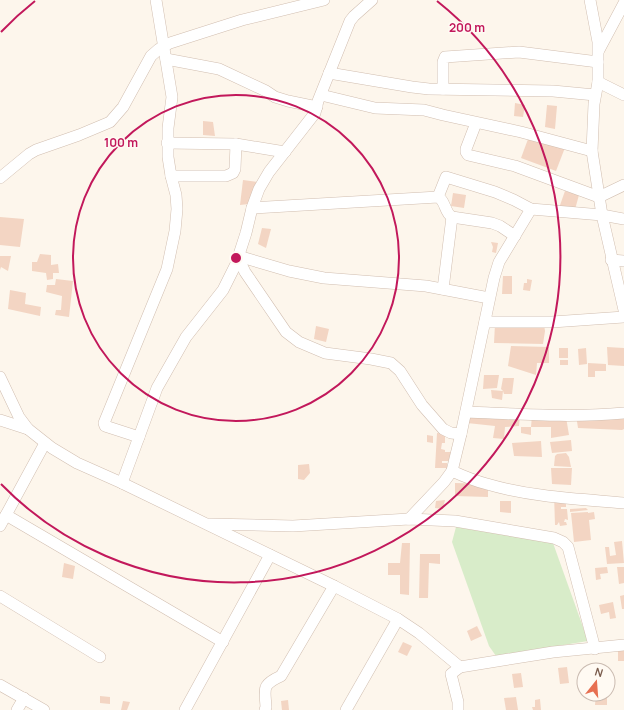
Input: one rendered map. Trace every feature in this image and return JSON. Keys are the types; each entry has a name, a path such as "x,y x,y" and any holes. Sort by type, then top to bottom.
{"street":[{"path":"139,437 105,426 104,422 167,269 175,231 177,209 176,195 171,176 167,143 172,97 156,0"},
{"path":"0,178 36,150 110,122 123,107 151,56 170,43 242,20 324,0"},
{"path":"122,483 157,388 186,337 223,290 240,256 252,208 259,189 269,172 315,113 329,73 350,22 354,16 372,0"},
{"path":"590,0 595,24 598,57 598,82 595,95 592,151 598,197 624,310"},
{"path":"598,57 624,3"},
{"path":"443,89 443,62 445,57 520,52 598,57"},
{"path":"166,58 219,68 275,97 317,107"},
{"path":"329,73 412,87 547,91 595,95"},
{"path":"598,82 624,95"},
{"path":"321,95 375,108 424,110 443,116 521,132 592,151"},
{"path":"476,123 466,149 468,155 515,166 598,197 624,185"},
{"path":"167,143 236,144 285,152"},
{"path":"171,176 226,176 233,173 235,169 236,144"},
{"path":"438,196 446,177 495,192 531,209 602,215 624,219"},
{"path":"252,208 438,196"},
{"path":"438,196 443,202 448,214 452,217 492,223 500,226 515,236"},
{"path":"409,519 452,472 494,278 499,262 531,209"},
{"path":"443,289 452,217"},
{"path":"240,256 289,272 324,278 426,286 489,298"},
{"path":"240,256 245,272 286,332 299,342 325,353 392,363 400,371 422,405 443,429 451,433 461,434"},
{"path":"612,260 624,261"},
{"path":"485,322 552,322 624,317"},
{"path":"0,377 19,417 28,429 45,443 77,463 122,483 334,586 398,619 419,633 460,667"},
{"path":"466,412 595,416 624,413"},
{"path":"0,420 28,429"},
{"path":"0,526 45,443"},
{"path":"452,472 486,484 506,489 560,498 624,503"},
{"path":"6,515 222,642"},
{"path":"205,524 293,526 409,519 455,521 554,538 563,542 568,547 595,649"},
{"path":"185,710 270,555"},
{"path":"264,710 266,707 264,696 266,687 271,680 281,676 334,586"},
{"path":"0,596 100,657"},
{"path":"346,710 398,619"},
{"path":"458,710 458,702 451,674 460,667 553,652 624,645"},
{"path":"0,685 44,710"},
{"path":"17,710 24,698"}],"green space":[{"path":"456,527 553,543 588,641 496,656 489,646 452,542"}],"building":[{"path":"515,103 525,105 523,117 514,116"},
{"path":"547,105 557,106 555,129 545,127"},
{"path":"203,121 213,122 215,136 203,135"},
{"path":"531,131 566,145 556,171 521,158"},
{"path":"243,180 257,182 249,204 240,205"},
{"path":"565,191 579,195 574,213 559,208"},
{"path":"453,193 466,195 464,208 451,206"},
{"path":"0,217 24,219 20,247 0,245"},
{"path":"262,228 271,229 266,248 258,244"},
{"path":"491,242 498,243 496,253 492,252 493,247"},
{"path":"40,254 51,255 51,265 58,264 59,273 53,273 53,279 47,280 46,273 32,271 32,262 37,262"},
{"path":"0,256 11,256 8,271 1,267 0,270"},
{"path":"503,276 512,276 512,294 502,294"},
{"path":"56,279 73,281 69,317 55,315 56,310 61,310 62,296 46,292 47,285 55,285"},
{"path":"527,279 532,280 530,291 523,290 524,283 527,283"},
{"path":"10,290 26,293 25,304 41,307 40,316 8,309"},
{"path":"495,324 544,324 545,331 543,344 494,343"},
{"path":"316,326 329,329 326,342 314,339"},
{"path":"511,346 549,347 549,363 537,363 536,375 508,366"},
{"path":"607,347 624,348 624,366 608,365"},
{"path":"559,348 568,348 568,358 559,358"},
{"path":"586,348 587,364 579,365 578,349"},
{"path":"560,360 568,360 568,365 560,365"},
{"path":"588,363 606,364 606,371 595,371 595,377 588,377"},
{"path":"484,375 499,375 497,388 483,389"},
{"path":"503,378 514,378 512,394 504,394 501,389"},
{"path":"491,390 503,391 502,400 492,398"},
{"path":"469,413 520,415 519,426 505,427 504,439 493,438 495,426 467,423"},
{"path":"624,414 624,429 622,430 578,428 576,415"},
{"path":"532,416 566,417 569,435 551,438 551,427 531,427"},
{"path":"521,427 531,427 531,435 521,433"},
{"path":"437,433 445,434 445,443 442,443 441,449 445,450 445,452 451,452 451,458 448,461 442,461 442,463 447,463 447,468 435,468"},
{"path":"427,435 433,436 433,443 427,442"},
{"path":"571,440 572,451 552,453 550,442"},
{"path":"541,441 542,457 514,456 512,443"},
{"path":"566,453 569,457 571,467 554,466 555,456 557,454"},
{"path":"309,464 310,473 304,480 298,479 298,465"},
{"path":"551,468 572,468 571,485 552,484"},
{"path":"455,483 488,484 488,497 455,496"},
{"path":"554,494 566,502 566,507 561,507 561,509 567,509 568,520 565,519 564,522 566,522 567,525 560,526 559,522 555,525"},
{"path":"445,500 443,509 435,508 436,501"},
{"path":"500,501 511,501 511,513 500,512"},
{"path":"586,508 588,510 570,512 570,509"},
{"path":"594,512 595,519 589,520 591,540 574,542 571,513"},
{"path":"622,541 624,563 607,564 605,547 609,547 610,556 616,555 614,542"},
{"path":"402,543 410,543 409,595 400,594 400,575 388,575 388,563 400,563"},
{"path":"420,554 440,554 440,564 429,563 428,598 419,598"},
{"path":"64,563 75,566 73,579 62,577"},
{"path":"607,567 608,573 600,574 601,579 596,580 595,568"},
{"path":"617,567 624,567 624,583 619,584"},
{"path":"624,595 624,609 622,609 620,596"},
{"path":"613,602 616,618 610,619 609,612 601,614 599,605"},
{"path":"477,626 482,636 471,641 467,631"},
{"path":"403,642 412,646 407,656 398,652"},
{"path":"618,648 624,648 624,661 618,661"},
{"path":"567,667 569,683 560,684 558,668"},
{"path":"521,673 523,687 514,688 512,674"},
{"path":"100,696 110,697 110,704 100,703"},
{"path":"516,697 518,710 506,710 504,698"},
{"path":"540,699 541,710 533,710 532,707 535,707 535,700"},
{"path":"288,700 289,710 282,710 281,701"},
{"path":"123,701 130,702 127,710 121,710"},
{"path":"595,702 607,702 607,705 595,705"}]}
